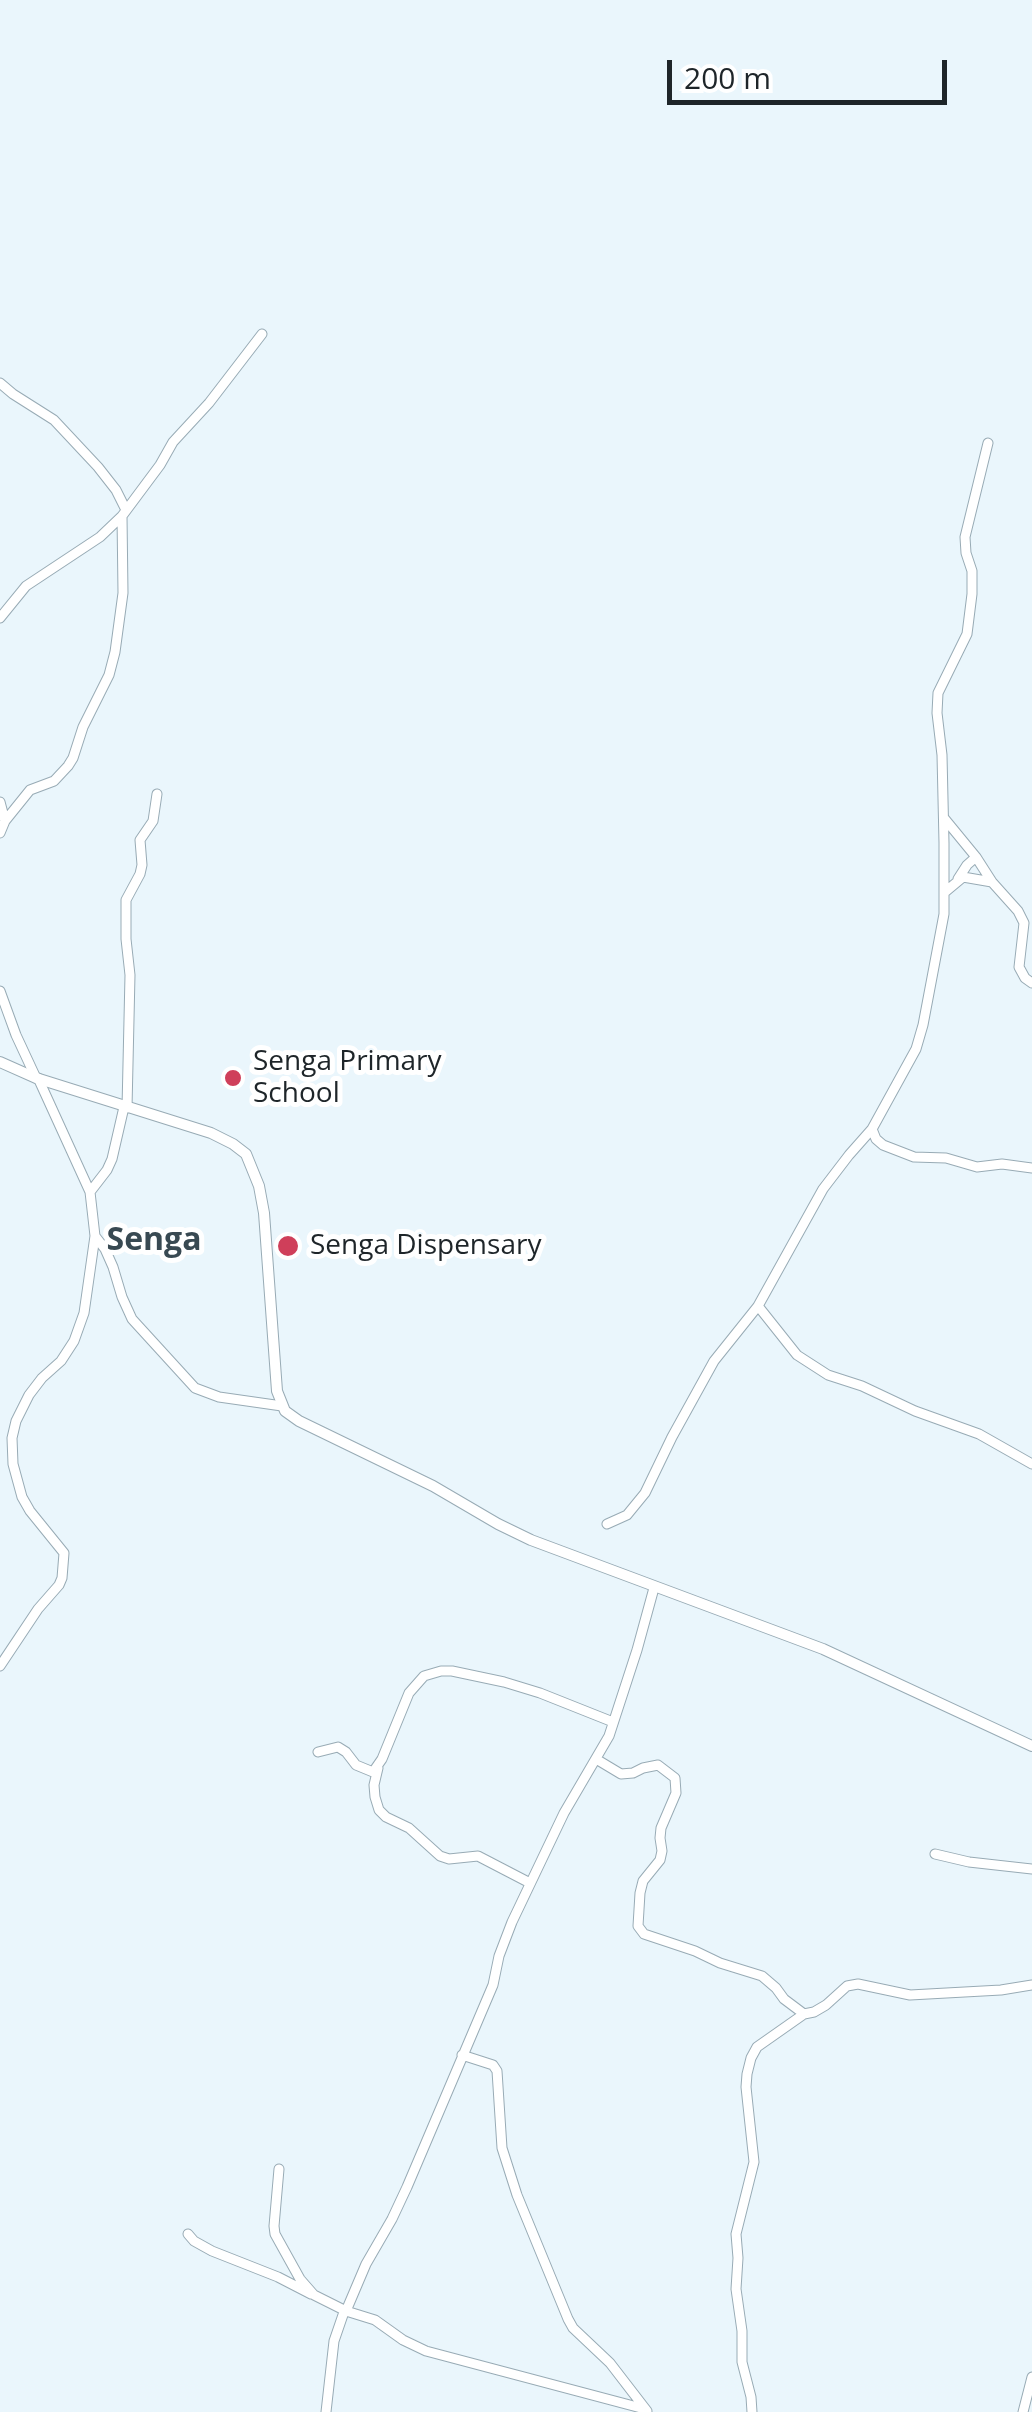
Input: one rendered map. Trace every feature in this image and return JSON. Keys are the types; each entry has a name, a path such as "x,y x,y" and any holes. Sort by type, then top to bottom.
{"street":[{"path":"0,618 26,586 90,544 124,513 173,442 219,391 262,334"},
{"path":"0,383 63,429 107,478 124,513 123,593 109,675 83,727 74,758 54,781 30,790 0,833"},
{"path":"606,1524 627,1515 645,1493 714,1362 758,1306 823,1189 872,1129 916,1049 938,952 944,893 938,693 967,634 972,571 965,536 988,443"},
{"path":"90,1192 112,1159 126,1107 130,976 126,900 140,874 138,847 154,821 158,794"},
{"path":"0,802 5,821"},
{"path":"944,818 1018,911 1024,923 1020,967 1032,982"},
{"path":"956,882 976,857"},
{"path":"944,893 964,877 992,882"},
{"path":"0,991 90,1192 95,1236 84,1313 74,1341 62,1361 29,1395 12,1438 13,1464 22,1497 64,1553 63,1573 59,1585 0,1666"},
{"path":"0,1062 37,1078 221,1137 246,1154 264,1213 276,1391 282,1406 299,1421 433,1486 531,1540 823,1649 1032,1746"},
{"path":"872,1129 883,1146 914,1157 946,1158 977,1166 1032,1168"},
{"path":"95,1236 113,1267 132,1319 195,1388 219,1398 282,1406"},
{"path":"758,1306 796,1354 828,1375 979,1434 1032,1464"},
{"path":"326,2412 334,2340 345,2310 398,2206 493,1984 501,1949 530,1883 564,1813 609,1736 654,1588"},
{"path":"530,1883 478,1856 440,1856 409,1828 379,1810 374,1785 378,1768 409,1692 424,1676 452,1670 540,1693 613,1722"},
{"path":"318,1752 338,1747 362,1770 373,1772 378,1768"},
{"path":"596,1759 621,1774 658,1765 676,1778 676,1793 662,1828 660,1860 643,1881 640,1892 638,1926 644,1934 762,1976 804,2014"},
{"path":"934,1854 1032,1869"},
{"path":"752,2412 742,2362 736,2234 754,2162 746,2087 756,2048 804,2014 826,2005 843,1989 858,1984 910,1995 1032,1985"},
{"path":"462,2055 489,2064 497,2071 502,2148 568,2319 610,2363 646,2410"},
{"path":"278,2169 275,2234 300,2279 314,2295"},
{"path":"188,2234 201,2246 375,2320 402,2340 426,2351 646,2410"},
{"path":"1024,2412 1032,2377"}],"place":[{"name":"Senga Primary School","path":"233,1078"},
{"name":"Senga Dispensary","path":"288,1246"}],"district":[{"name":"Senga","path":"154,1241"}]}
